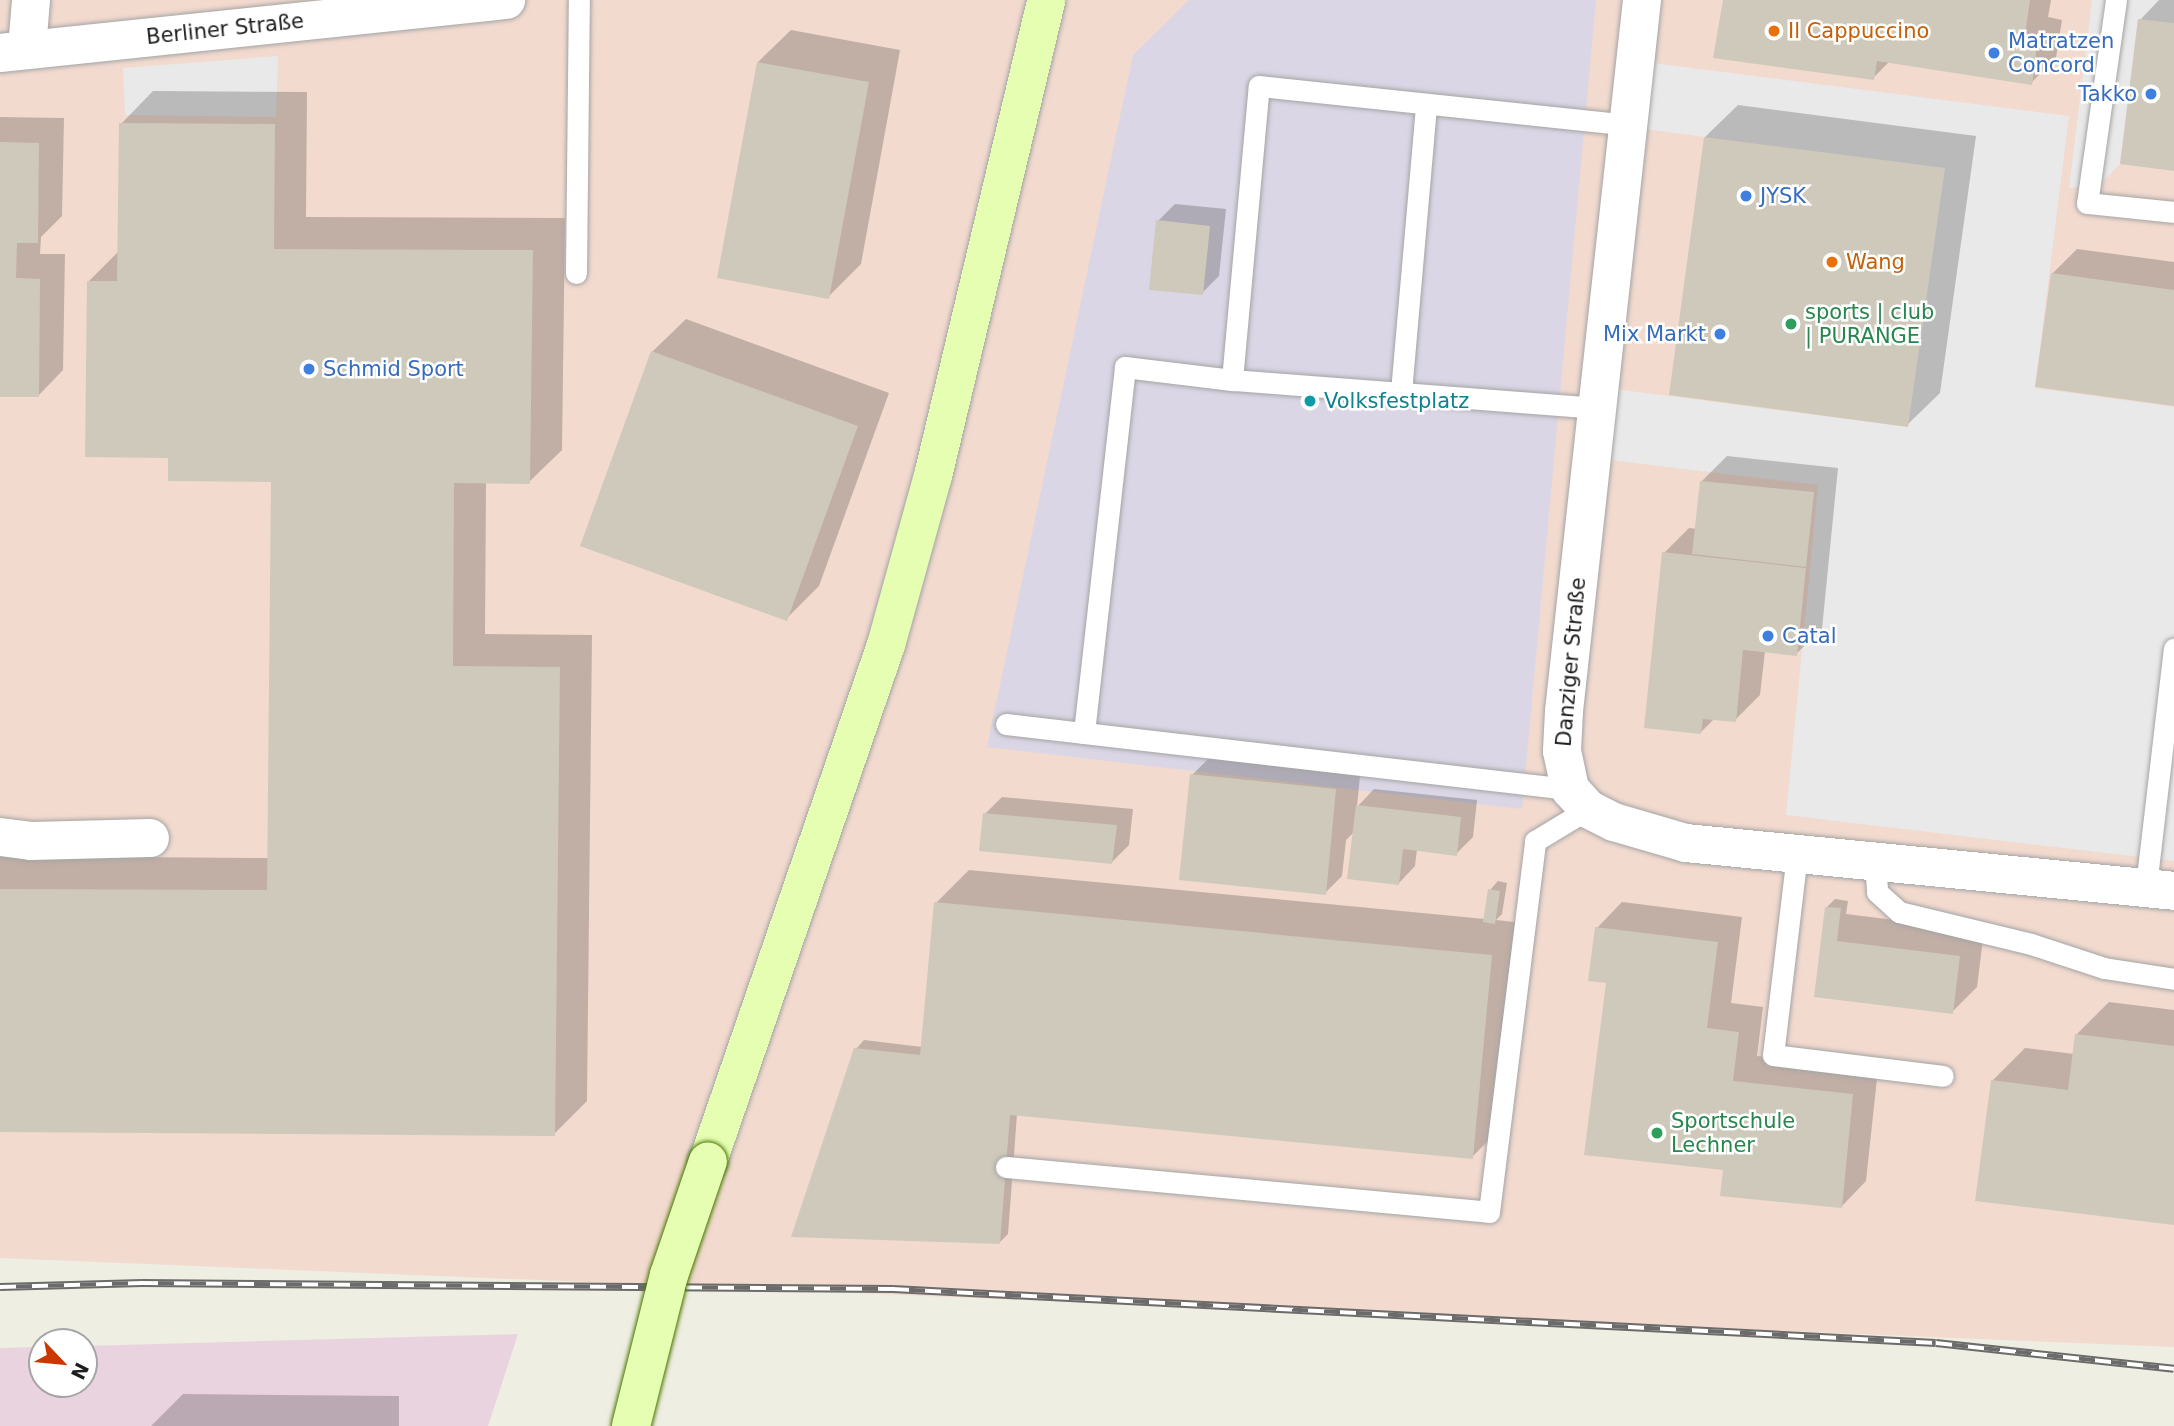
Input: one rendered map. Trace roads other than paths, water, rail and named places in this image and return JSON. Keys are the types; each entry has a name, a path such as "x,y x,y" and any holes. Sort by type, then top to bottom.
{"main road":[{"path":"631,1426 669,1275 886,645 933,476 1017,133 1046,0"}],"street":[{"name":"Berliner Straße","path":"31,0 13,50 321,10 506,0"},
{"name":"Danziger Straße","path":"1579,799 1562,751 1564,711 1642,0"},
{"path":"1579,799 1632,829 1686,843 2160,889"},
{"path":"0,837 31,841 150,838"}],"lane":[{"path":"576,273 579,0"},
{"path":"2116,0 2087,203 2174,212"},
{"path":"1232,380 1259,86 1426,106 1630,125"},
{"path":"1401,392 1426,106"},
{"path":"1084,733 1125,368 1232,380 1597,408"},
{"path":"2160,889 2174,649"},
{"path":"1006,724 1579,799"},
{"path":"1006,1167 1489,1212 1535,841 1579,799"},
{"path":"1797,854 1773,1055 1943,1076"},
{"path":"1875,861 1877,892 1899,912 2031,944 2104,968 2174,979"}],"railway":[{"path":"0,1287 142,1283 893,1289 1936,1343 2174,1369"}],"place":[{"name":"Il Cappuccino","path":"1774,31"},
{"name":"Matratzen Concord","path":"1994,53"},
{"name":"Takko","path":"2151,94"},
{"name":"JYSK","path":"1746,196"},
{"name":"Wang","path":"1832,262"},
{"name":"sports | club | PURANGE","path":"1791,324"},
{"name":"Mix Markt","path":"1720,334"},
{"name":"Schmid Sport","path":"309,369"},
{"name":"Volksfestplatz","path":"1310,401"},
{"name":"Catal","path":"1768,636"},
{"name":"Sportschule Lechner","path":"1657,1133"}]}
